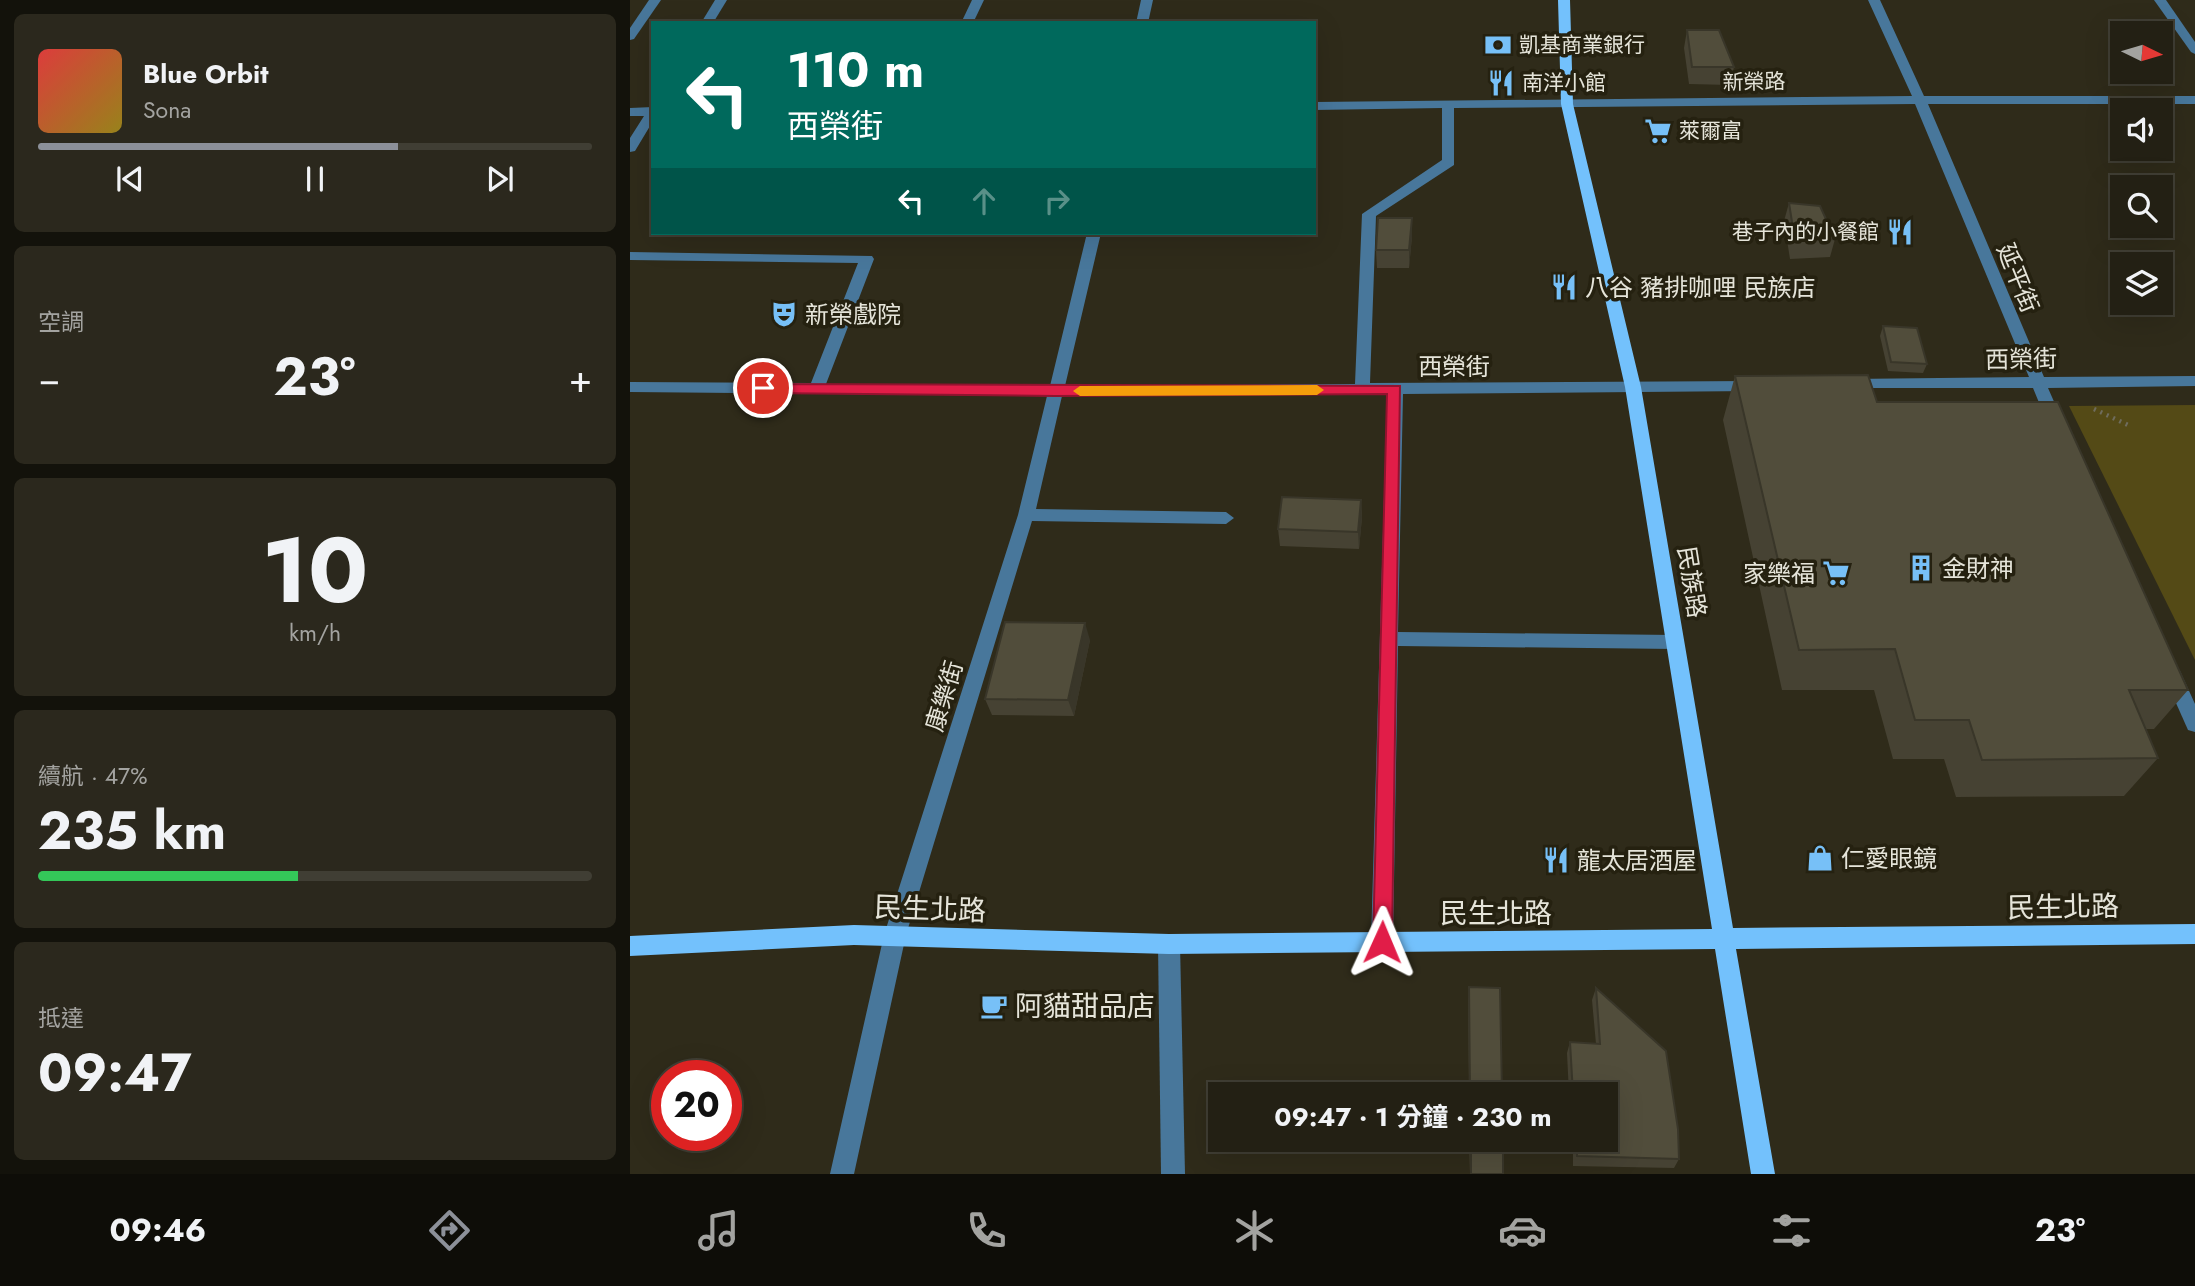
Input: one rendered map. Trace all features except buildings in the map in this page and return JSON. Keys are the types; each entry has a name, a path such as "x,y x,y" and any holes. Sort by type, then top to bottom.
{"main road":[{"name":"民族路","path":"1564,0 1567,104 1633,387 1763,1174"},
{"name":"民生北路","path":"630,946 895,935 1169,944 2195,934"}],"street":[{"path":"630,37 655,0"},
{"path":"708,21 721,0"},
{"path":"968,21 978,0"},
{"path":"1142,21 1147,0"},
{"name":"延平街","path":"1874,0 1920,100 2059,432"},
{"path":"2160,0 2195,50"},
{"name":"新榮路","path":"1316,106 2195,100"},
{"path":"1362,389 1369,214 1449,162 1448,104"},
{"path":"630,112 651,111"},
{"path":"630,148 651,114"},
{"name":"康樂街","path":"842,1174 895,935 1026,515 1094,235"},
{"path":"630,256 867,259 816,389"},
{"name":"西榮街","path":"1828,384 2195,381"},
{"name":"西榮街","path":"630,387 1055,391 1772,385"},
{"path":"1382,942 1395,389"},
{"path":"1026,515 1226,518"},
{"path":"1390,639 1675,642"},
{"path":"2165,661 2195,724"},
{"path":"1169,944 1173,1174"}],"shaded area":[{"path":"2195,405 2195,660 2069,406"}],"slow traffic":[{"path":"1080,391 1317,390"}],"place":[{"name":"凱基商業銀行","path":"1498,45"},
{"name":"南洋小館","path":"1501,83"},
{"name":"萊爾富","path":"1658,131"},
{"name":"巷子內的小餐館","path":"1900,232"},
{"name":"八谷 豬排咖哩 民族店","path":"1564,287"},
{"name":"新榮戲院","path":"784,314"},
{"name":"金財神","path":"1921,568"},
{"name":"家樂福","path":"1836,573"},
{"name":"仁愛眼鏡","path":"1820,858"},
{"name":"龍太居酒屋","path":"1556,860"},
{"name":"阿貓甜品店","path":"994,1006"}],"route":[{"path":"763,388 1055,391 1395,389 1382,942"}]}
